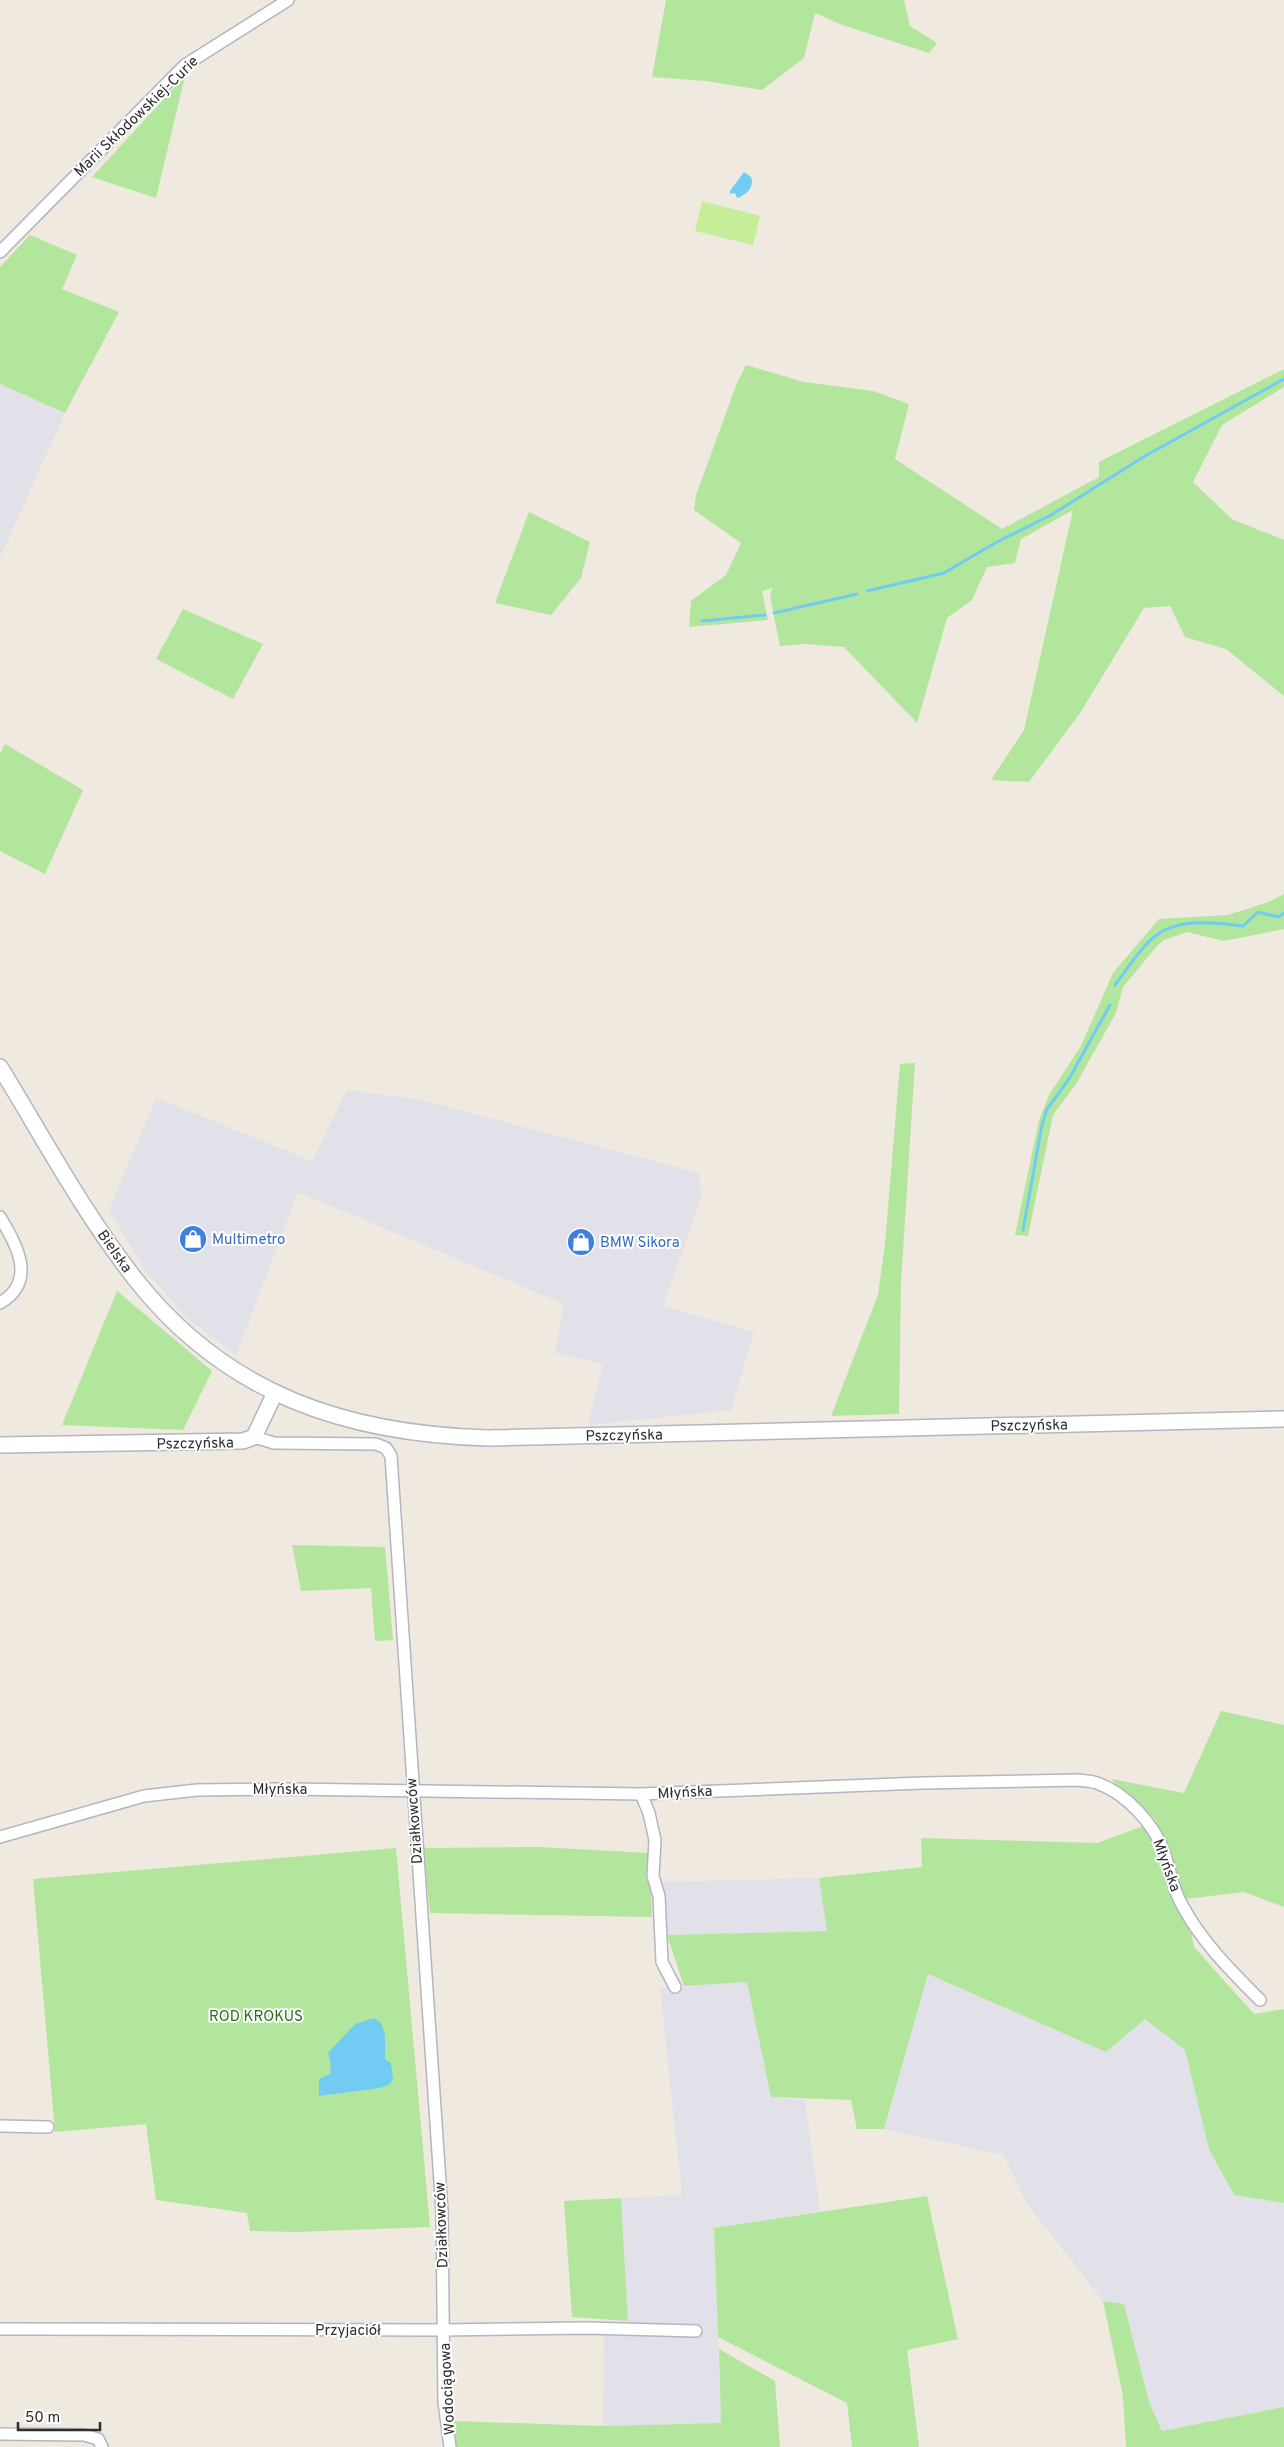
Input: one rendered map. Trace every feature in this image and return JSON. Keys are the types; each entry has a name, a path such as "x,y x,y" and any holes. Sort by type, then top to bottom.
{"main road":[{"name":"Bielska","path":"0,1067 78,1195 136,1280 169,1318 195,1340 240,1373 275,1393"},
{"name":"Pszczyńska","path":"0,1445 236,1442 254,1437 275,1393 326,1414 378,1428 425,1434 488,1438 1284,1420"}],"street":[{"name":"Marii Skłodowskiej-Curie","path":"0,252 185,65 288,0"},
{"path":"0,1217 17,1246 21,1261 14,1289 0,1303"},
{"name":"Działkowców","path":"254,1437 274,1443 376,1444 386,1448 389,1452 397,1533 412,1791 442,2212 444,2330"},
{"name":"Młyńska","path":"0,1837 144,1796 197,1790 641,1794 922,1783 1078,1780 1097,1783 1115,1792 1150,1825 1164,1852 1181,1903 1194,1924 1214,1952 1260,2000"},
{"path":"641,1794 649,1812 655,1840 653,1876 659,1896 662,1962 675,1987"},
{"path":"0,2126 48,2127"},
{"name":"Przyjaciół","path":"0,2329 444,2330 587,2328 696,2332"},
{"name":"Wodociągowa","path":"444,2330 444,2402 450,2447"},
{"path":"0,2434 84,2435 98,2439 102,2447"}],"shaded area":[{"path":"0,384 65,413 0,557"},
{"path":"347,1090 417,1099 699,1173 701,1197 663,1306 754,1332 731,1410 588,1425 603,1364 555,1353 564,1304 298,1192 236,1355 186,1317 145,1270 109,1210 156,1098 312,1161"},
{"path":"819,1878 828,1931 667,1935 661,1882"},
{"path":"928,1974 1106,2052 1145,2019 1185,2050 1209,2148 1234,2195 1284,2203 1284,2407 1162,2431 1149,2402 1124,2304 1103,2301 1025,2201 1004,2155 884,2129"},
{"path":"747,1982 771,2097 805,2100 820,2211 714,2229 721,2423 603,2426 604,2332 628,2321 621,2198 682,2195 660,1988"}],"green space":[{"path":"666,0 904,0 910,26 937,43 929,53 842,25 815,13 804,58 762,90 706,81 652,77"},
{"path":"185,76 156,198 92,177"},
{"path":"702,201 760,216 753,245 695,231"},
{"path":"30,235 77,255 62,289 119,312 65,413 0,384 0,267"},
{"path":"746,365 804,382 873,391 909,404 895,459 1002,529 1099,477 1099,462 1284,369 1284,387 1222,425 1193,482 1232,519 1284,540 1284,696 1226,649 1185,637 1170,606 1144,608 1080,713 1029,782 991,780 1024,730 1073,510 1021,539 1015,563 987,567 972,600 947,618 917,723 844,647 806,644 780,646 770,596 772,588 762,591 768,620 689,627 691,601 726,575 741,543 694,510 696,495 737,383"},
{"path":"529,512 590,542 581,578 551,615 495,603"},
{"path":"183,609 263,644 233,699 156,659"},
{"path":"5,744 83,790 45,874 0,851 0,754"},
{"path":"1284,894 1284,929 1224,941 1187,932 1164,940 1123,987 1116,1013 1076,1084 1053,1115 1028,1236 1015,1235 1039,1120 1049,1095 1081,1046 1113,973 1159,919 1228,915 1268,902"},
{"path":"915,1063 901,1282 899,1414 831,1416 878,1295 885,1244 900,1064"},
{"path":"117,1291 212,1371 183,1430 62,1425"},
{"path":"292,1545 385,1547 393,1640 375,1641 371,1588 301,1591"},
{"path":"1221,1711 1284,1725 1284,1907 1244,1892 1185,1899 1194,1947 1254,2014 1284,2009 1284,2203 1234,2195 1209,2149 1185,2050 1145,2019 1106,2052 928,1974 884,2129 857,2129 851,2100 771,2097 747,1982 684,1986 667,1935 827,1931 819,1878 922,1867 921,1838 1097,1843 1157,1821 1111,1779 1184,1793"},
{"path":"538,1847 649,1853 652,1917 430,1913 423,1848"},
{"name":"ROD KROKUS","path":"396,1848 430,2227 295,2232 250,2231 247,2213 156,2200 146,2124 55,2132 33,1879"},
{"path":"927,2196 958,2339 907,2350 919,2447 852,2447 847,2403 718,2337 714,2228"},
{"path":"621,2198 628,2321 572,2317 564,2201"},
{"path":"1103,2301 1124,2304 1149,2402 1162,2431 1284,2407 1284,2447 1126,2447 1123,2396"},
{"path":"719,2349 775,2381 780,2447 456,2447 453,2421 603,2426 721,2423"}],"water":[{"path":"744,172 751,177 752,184 744,195 737,198 735,193 730,194 730,191"},
{"path":"374,2018 381,2023 385,2035 385,2059 391,2063 393,2080 388,2085 380,2088 319,2096 319,2079 330,2074 331,2064 328,2053 355,2024"}],"waterway":[{"path":"867,591 944,573 995,543 1051,515 1145,456 1284,379"},
{"path":"774,613 857,594"},
{"path":"702,621 765,615"},
{"path":"1115,985 1143,947 1154,937 1174,926 1197,923 1243,926 1258,912 1279,917 1284,913"},
{"path":"1023,1230 1042,1125 1047,1109 1069,1079 1110,1005"}],"place":[{"name":"Multimetro","path":"193,1239"},
{"name":"BMW Sikora","path":"581,1242"}]}
